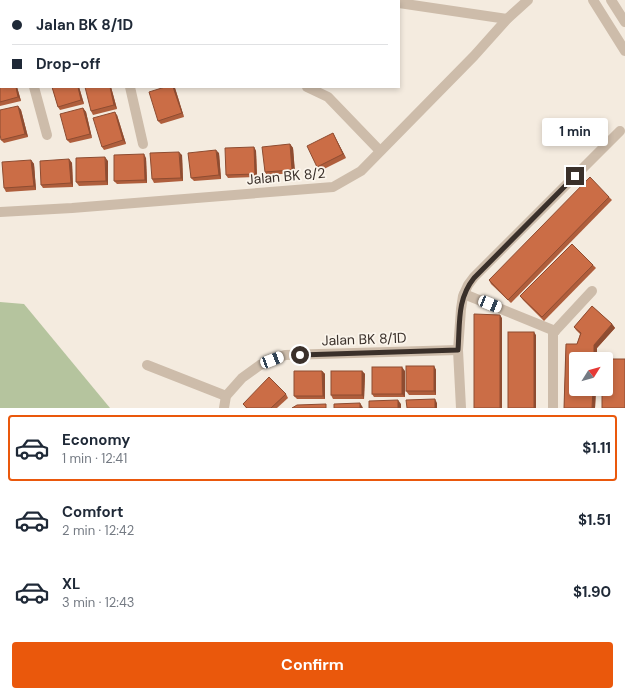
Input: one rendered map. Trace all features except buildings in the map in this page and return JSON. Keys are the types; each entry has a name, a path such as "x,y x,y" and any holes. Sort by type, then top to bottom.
{"street":[{"name":"Jalan BK 8/2","path":"0,212 72,208 333,187 361,171 528,0"},
{"path":"592,0 625,51"},
{"path":"611,0 625,22"},
{"path":"400,3 508,19"},
{"path":"34,88 47,135"},
{"path":"130,88 143,144"},
{"path":"309,88 328,97 380,151"},
{"path":"461,408 458,350 460,309 468,285 620,131"},
{"path":"553,408 553,332 592,291"},
{"path":"464,294 555,331"},
{"name":"Jalan BK 8/1D","path":"226,396 242,378 260,365 285,355 458,350"},
{"path":"147,365 226,396 224,408"}],"green space":[{"path":"0,302 24,304 110,408 0,408"}],"route":[{"path":"300,355 458,350 460,309 463,296 468,285 575,176"}]}
